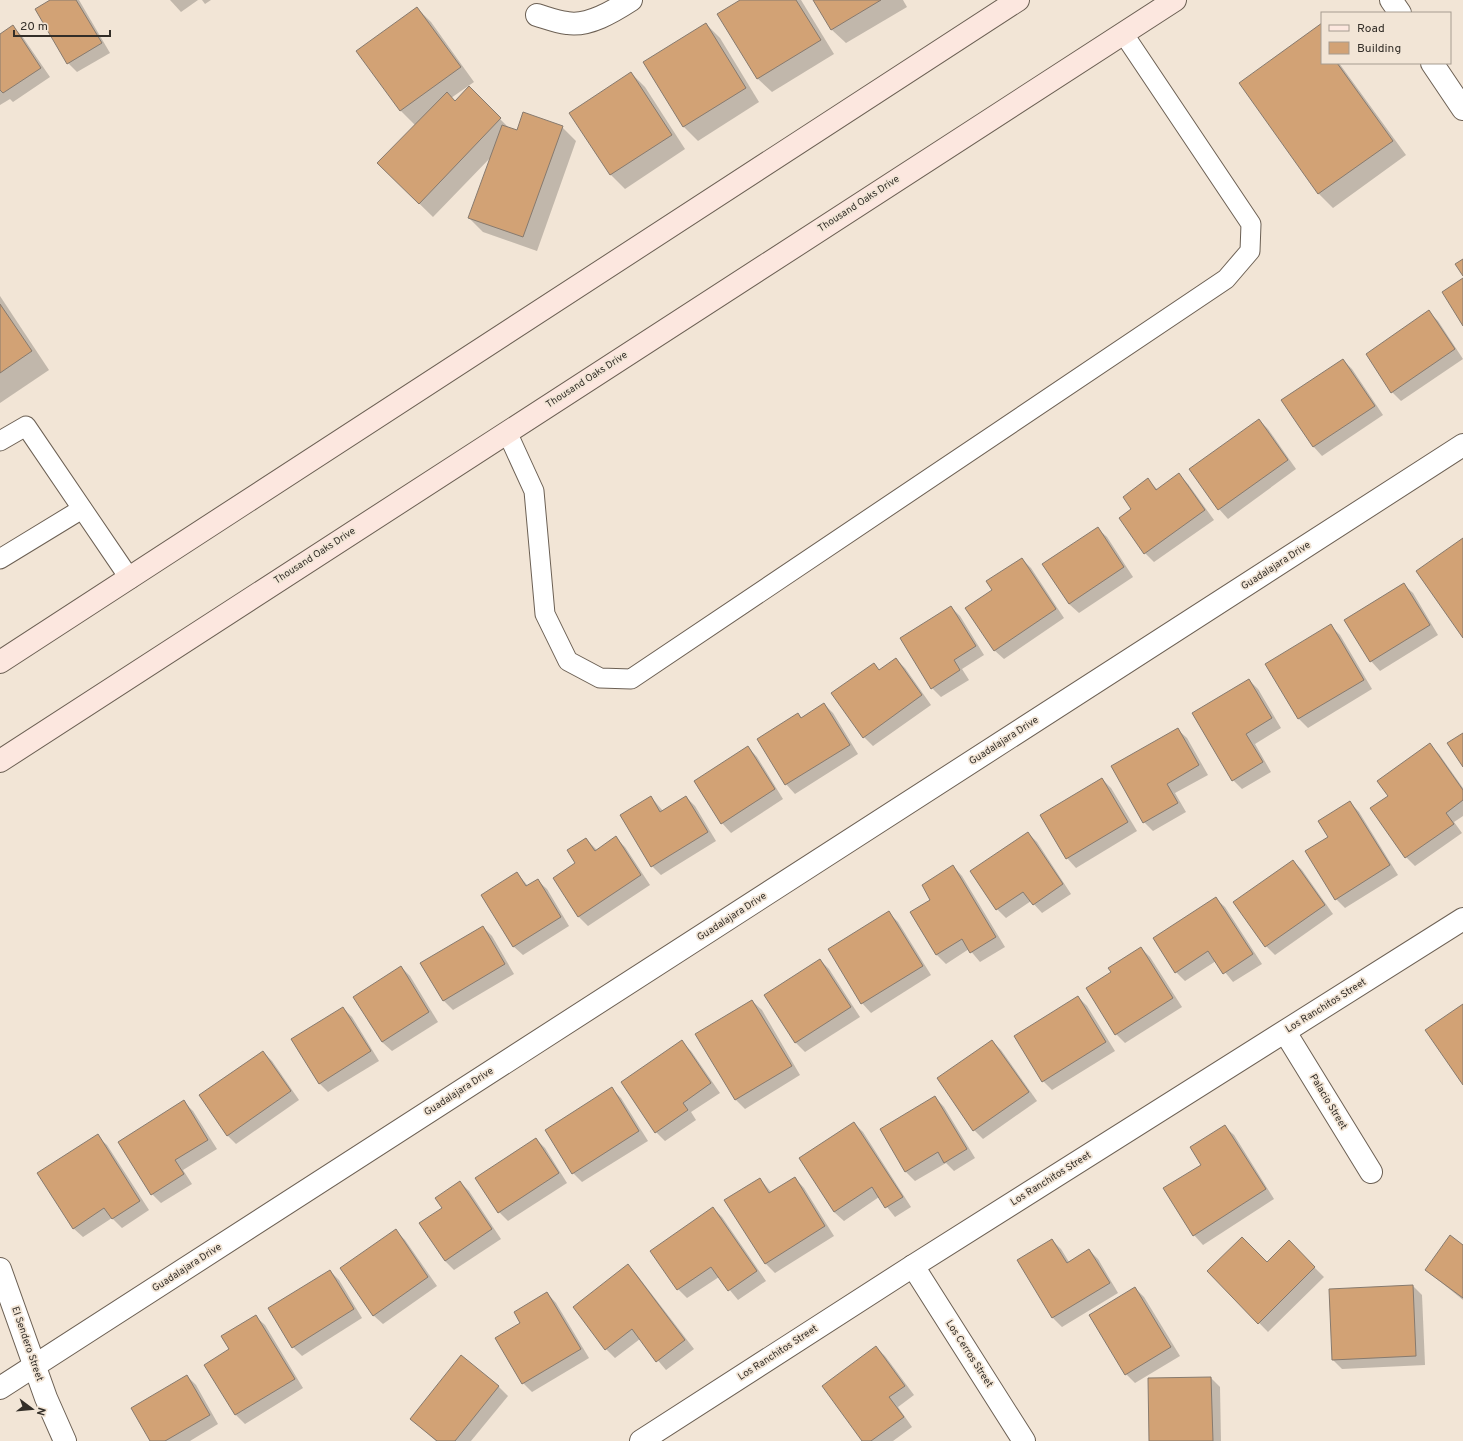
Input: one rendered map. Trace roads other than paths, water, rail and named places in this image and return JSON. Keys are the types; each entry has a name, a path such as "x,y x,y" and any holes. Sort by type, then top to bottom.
{"main road":[{"path":"0,662 130,579 1018,0"},
{"name":"Thousand Oaks Drive","path":"0,761 1174,0"}],"street":[{"path":"537,15 568,24 587,21 615,10 631,0"},
{"path":"1391,0 1399,12"},
{"path":"1433,64 1463,109"},
{"name":"Guadalajara Drive","path":"0,1388 1463,445"},
{"name":"Los Ranchitos Street","path":"641,1441 913,1266 1463,919"},
{"name":"Palacio Street","path":"1285,1032 1371,1172"},
{"name":"Los Cerros Street","path":"913,1266 1024,1441"},
{"name":"El Sendero Street","path":"0,1269 46,1398 65,1441"}],"lane":[{"path":"507,432 534,491 545,614 568,661 600,678 631,679 1226,279 1250,251 1251,224 1123,33"},
{"path":"0,441 26,426 130,579"},
{"path":"0,559 82,509"}]}
